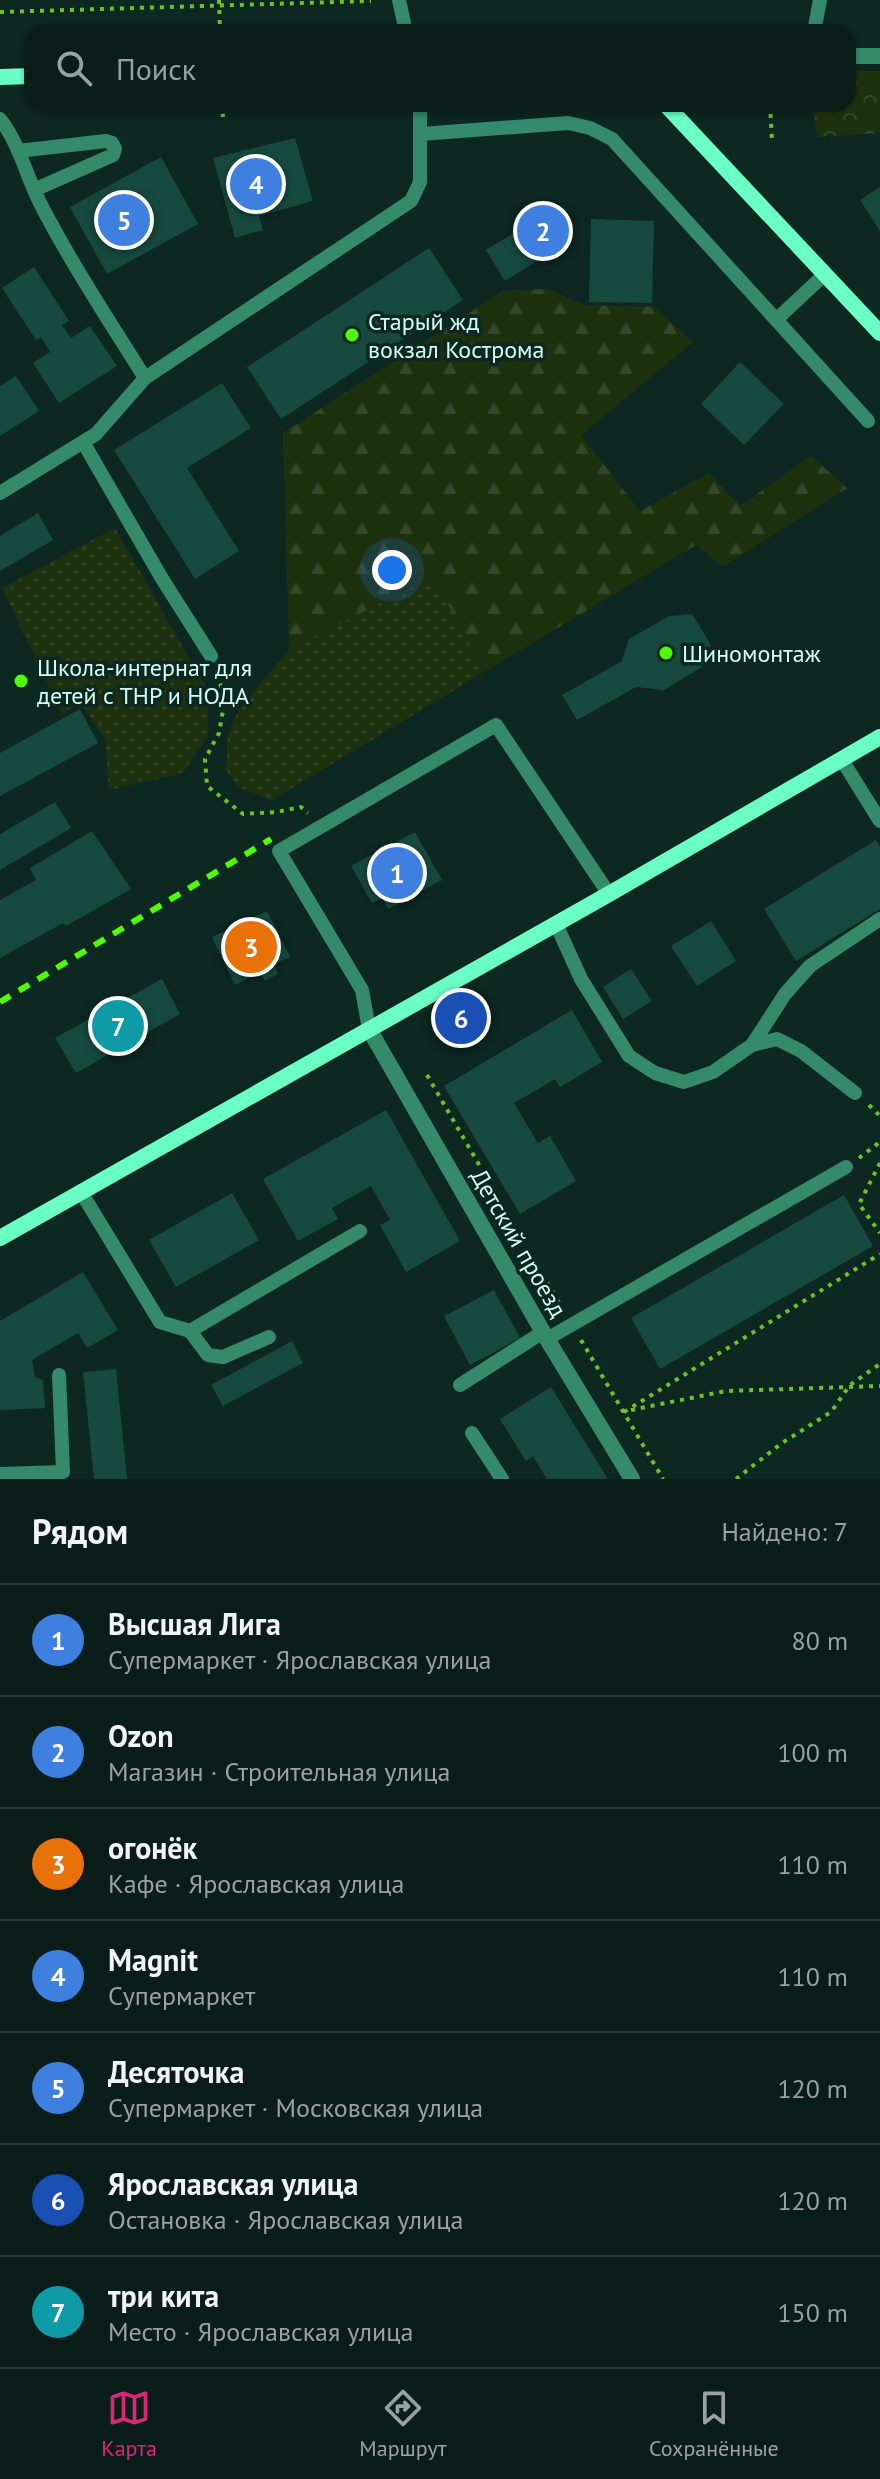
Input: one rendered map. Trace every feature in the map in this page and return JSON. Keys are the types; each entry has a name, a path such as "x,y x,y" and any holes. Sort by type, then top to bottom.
{"main road":[{"path":"0,77 24,76"},
{"path":"673,112 880,333"},
{"path":"0,1238 880,737"}],"street":[{"path":"856,56 880,56"},
{"name":"Детский проезд","path":"369,1029 545,1336 632,1479"}],"lane":[{"path":"399,0 404,24"},
{"path":"816,24 820,0"},
{"path":"0,493 96,434 145,378 411,201 420,182 420,112"},
{"path":"0,119 80,275 145,378"},
{"path":"421,134 568,123 590,128 612,139 868,421"},
{"path":"18,151 106,141 112,143 115,149 113,155 34,190"},
{"path":"777,319 825,274"},
{"path":"83,442 211,656"},
{"path":"369,1029 362,990 279,851 496,725 609,894"},
{"path":"842,760 880,821"},
{"path":"752,1045 785,994 810,966 880,919"},
{"path":"556,924 581,979 629,1056 655,1073 684,1082 713,1072 752,1045 777,1039 801,1051 855,1093"},
{"path":"460,1385 545,1336 572,1325 846,1167"},
{"path":"81,1192 160,1322 190,1331 208,1355 223,1357 269,1337"},
{"path":"190,1331 360,1231"},
{"path":"0,1474 63,1472 59,1375"},
{"path":"472,1433 502,1479"}],"path":[{"path":"188,6 192,0"},
{"path":"0,12 219,3 371,1"},
{"path":"219,3 220,24"},
{"path":"223,112 223,117"},
{"path":"770,112 772,141"},
{"path":"211,656 225,699 219,733 205,759 207,786 243,814 301,807 323,826"},
{"path":"427,1075 663,1479"},
{"path":"880,1163 859,1204 880,1233"},
{"path":"624,1412 880,1254"},
{"path":"736,1479 782,1443 831,1412 850,1385 880,1364"},
{"path":"624,1412 726,1391 880,1386"}],"green space":[{"path":"856,71 880,71 880,133 817,137 814,112 856,112"},
{"path":"548,289 585,305 654,307 693,342 581,435 640,511 709,473 740,506 811,456 847,488 723,567 696,545 486,671 432,577 289,650 283,433 503,291"},
{"path":"115,528 208,691 208,736 183,773 109,790 105,740 81,703 62,714 2,588"},
{"path":"432,577 486,671 272,800 237,787 226,770 228,735 239,709 289,650"}],"building":[{"path":"295,138 313,201 259,216 263,230 235,238 213,158"},
{"path":"161,157 198,224 107,274 70,207"},
{"path":"880,187 880,231 860,200"},
{"path":"553,209 572,239 505,281 486,250"},
{"path":"591,219 654,221 652,303 589,302"},
{"name":"Старый жд вокзал Кострома","path":"429,248 463,300 281,419 247,367"},
{"path":"34,267 69,321 62,325 71,338 90,326 117,366 59,403 33,363 50,352 41,337 36,340 2,288"},
{"path":"740,362 784,404 744,445 701,404"},
{"path":"16,376 39,411 0,436 0,386"},
{"path":"222,383 251,428 187,468 239,551 195,579 114,450"},
{"path":"38,513 53,540 0,571 0,536"},
{"name":"Шиномонтаж","path":"692,614 711,645 702,667 664,690 636,687 577,720 562,695 622,661 629,639 669,616"},
{"path":"80,709 98,743 0,796 0,753"},
{"path":"55,802 71,828 0,870 0,834"},
{"path":"92,831 131,889 66,926 63,923 0,958 0,900 36,880 30,868"},
{"path":"415,832 442,880 388,909 382,898 372,903 351,866"},
{"path":"876,840 880,847 880,909 796,961 764,909"},
{"path":"267,911 290,957 274,964 278,974 265,981 260,972 235,985 212,937"},
{"path":"711,921 736,961 697,986 671,946"},
{"path":"631,969 652,1001 623,1019 603,987"},
{"path":"162,979 180,1014 76,1073 55,1038"},
{"path":"572,1010 602,1062 560,1087 555,1079 514,1103 538,1143 550,1136 576,1181 520,1214 444,1086"},
{"path":"386,1110 460,1241 406,1272 380,1225 390,1220 371,1186 332,1208 338,1219 298,1241 263,1179"},
{"path":"232,1193 259,1240 176,1287 149,1240"},
{"path":"844,1195 873,1246 660,1369 631,1318"},
{"path":"83,1272 118,1330 87,1348 78,1333 32,1360 35,1377 43,1380 45,1408 0,1410 0,1321"},
{"path":"494,1290 520,1338 470,1365 444,1316"},
{"path":"292,1341 303,1363 223,1406 211,1385"},
{"path":"116,1369 127,1479 94,1479 83,1372"},
{"path":"551,1387 608,1479 547,1479 533,1456 526,1461 500,1419"}],"railway":[{"path":"0,1002 271,839"}],"place":[{"name":"Magnit","path":"256,184"},
{"name":"Десяточка","path":"124,220"},
{"name":"Ozon","path":"543,231"},
{"name":"Старый жд вокзал Кострома","path":"352,335"},
{"name":"Шиномонтаж","path":"666,653"},
{"name":"Школа-интернат для детей с ТНР и НОДА","path":"21,681"},
{"name":"Высшая Лига","path":"397,873"},
{"name":"огонёк","path":"251,947"},
{"name":"Ярославская улица","path":"461,1018"},
{"name":"три кита","path":"118,1026"}]}
